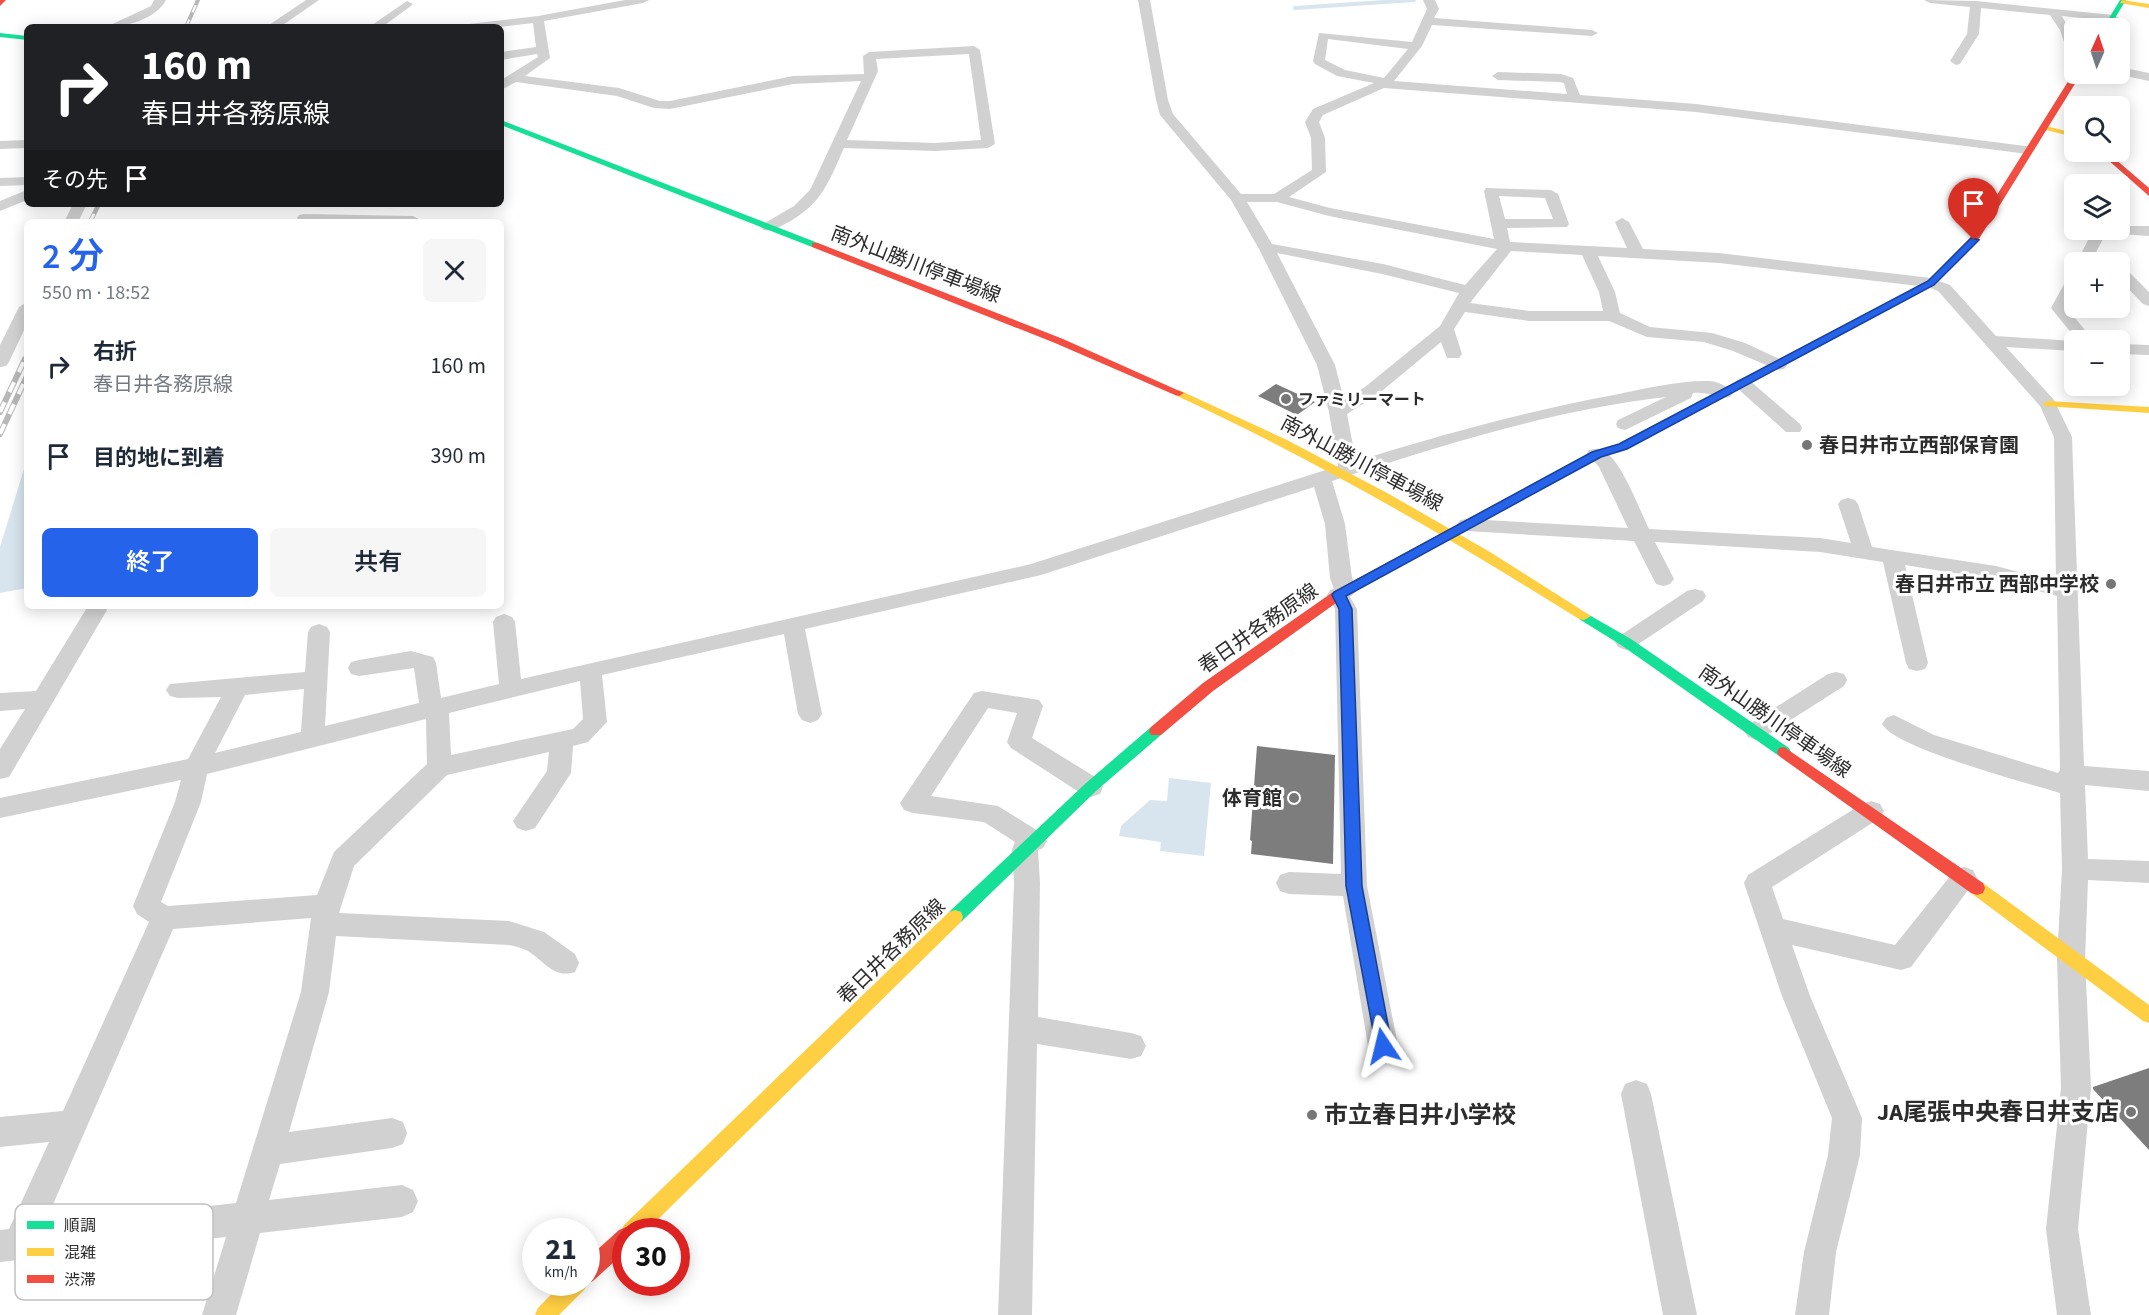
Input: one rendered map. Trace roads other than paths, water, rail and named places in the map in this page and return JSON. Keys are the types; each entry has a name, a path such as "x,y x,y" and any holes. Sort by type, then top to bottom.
{"main road":[{"path":"0,4 3,0"},
{"path":"2112,18 2122,1 2149,6"},
{"path":"0,35 24,38"},
{"name":"春日井各務原線","path":"645,1218 1091,787 1208,687 1342,593 1596,454 1623,447 1931,283 1974,240 2071,84"},
{"name":"南外山勝川停車場線","path":"504,124 1059,341 1213,408 1336,473 1460,529 1871,811 2149,1015"},
{"path":"2044,127 2064,132"},
{"path":"2114,162 2149,193"},
{"path":"2048,404 2149,410"},
{"path":"600,1261 612,1249"},
{"path":"545,1315 564,1296"}],"street":[{"path":"119,24 156,8 160,0"},
{"path":"277,24 314,0"},
{"path":"581,0 587,11"},
{"path":"495,24 538,19 643,0"},
{"path":"1144,0 1162,100 1167,115 1237,198 1267,249 1326,365 1338,412 1335,524 1342,593 1346,609 1354,886 1383,1046"},
{"path":"1277,198 1319,172 1318,138 1312,122 1318,112 1384,83 1416,46 1433,9 1429,0"},
{"path":"1930,0 2053,12 2084,18"},
{"path":"1956,61 1972,34 1974,3"},
{"path":"379,24 407,4"},
{"path":"2053,12 2064,27"},
{"path":"504,84 544,58 538,19"},
{"path":"1427,21 1575,35 1592,33"},
{"path":"1416,46 1323,35 1319,61 1341,73 1384,83 1696,108 2028,150"},
{"path":"504,56 542,50"},
{"path":"768,227 798,211 813,196 872,71 869,56 974,50 988,144 935,147 838,144"},
{"path":"2130,73 2149,77"},
{"path":"1491,92 1494,75 1561,78 1569,81 1575,98"},
{"path":"514,78 619,92 658,105 796,80 826,77 869,78"},
{"path":"0,145 24,144"},
{"path":"0,182 24,181"},
{"path":"1498,223 1562,224 1551,194 1491,191 1498,223 1505,246"},
{"path":"0,207 24,195"},
{"path":"1237,198 1277,198 1329,212 1505,246 1719,258 1931,283 1944,288 1994,341 2048,404 2063,437 2075,869 2071,959 2076,1088 2062,1229 2074,1315"},
{"path":"321,207 304,218 336,219 352,207"},
{"path":"1622,222 1637,253"},
{"path":"2130,230 2149,231"},
{"path":"1338,412 1371,391 1446,329 1470,291 1505,246"},
{"path":"1267,249 1277,248 1383,269 1470,291"},
{"path":"1588,251 1608,292 1612,316"},
{"path":"2130,282 2149,301"},
{"path":"2064,299 2059,308 2064,314"},
{"path":"1460,306 1529,316 1612,316 1647,332 1706,337 1739,346 1778,364"},
{"path":"0,319 24,312"},
{"path":"0,362 24,312"},
{"path":"2067,318 2077,330"},
{"path":"1446,329 1454,354"},
{"path":"1994,341 2064,345"},
{"path":"2130,349 2149,350"},
{"path":"0,808 196,767 434,706 1034,570 1451,438 1562,410 1651,393 1710,386 1734,388 1793,428"},
{"path":"1624,424 1698,388"},
{"path":"1596,454 1607,464 1663,579"},
{"path":"1848,504 1863,550"},
{"path":"1460,529 1820,545 1863,550 1996,573 2067,592"},
{"path":"1892,555 1917,663"},
{"path":"1626,642 1695,596"},
{"path":"3,761 96,610"},
{"path":"504,622 511,688"},
{"path":"793,624 810,714"},
{"path":"313,737 319,632"},
{"path":"359,668 411,659 425,663 434,706 439,767"},
{"path":"219,1315 315,992 325,915 343,860 439,767 580,736 595,722 590,670"},
{"path":"178,690 316,679"},
{"path":"1756,731 1836,680"},
{"path":"237,687 196,767 188,802 146,906 164,918 325,915 509,933 534,940 564,963"},
{"path":"0,702 43,699"},
{"path":"1015,1315 1030,845 989,813 913,803 982,699 1031,706 1019,742 1091,787"},
{"path":"1894,724 1926,741 2071,780 2149,780"},
{"path":"526,821 559,773 562,740"},
{"path":"1812,1315 1820,1252 1845,1155 1847,1118 1796,996 1770,928 1757,883 1871,811"},
{"path":"2075,869 2149,872"},
{"path":"1770,928 1901,958 1964,878"},
{"path":"1289,883 1354,886"},
{"path":"31,1204 72,1125 164,918"},
{"path":"2116,991 2149,991"},
{"path":"1023,1028 1131,1046"},
{"path":"1636,1094 1680,1315"},
{"path":"0,1132 72,1125"},
{"path":"269,1150 392,1133"},
{"path":"213,1223 402,1202"}],"waterway":[{"path":"1295,8 1414,0"}],"railway":[{"path":"187,24 198,0"},
{"path":"92,219 98,207"},
{"path":"0,412 24,361"},
{"path":"0,434 24,382"}],"place":[{"name":"ファミリーマート","path":"1286,399"},
{"name":"春日井市立西部保育園","path":"1807,445"},
{"name":"春日井市立 西部中学校","path":"2111,584"},
{"name":"体育館","path":"1294,798"},
{"name":"JA尾張中央春日井支店","path":"2131,1112"},
{"name":"市立春日井小学校","path":"1312,1115"}]}
